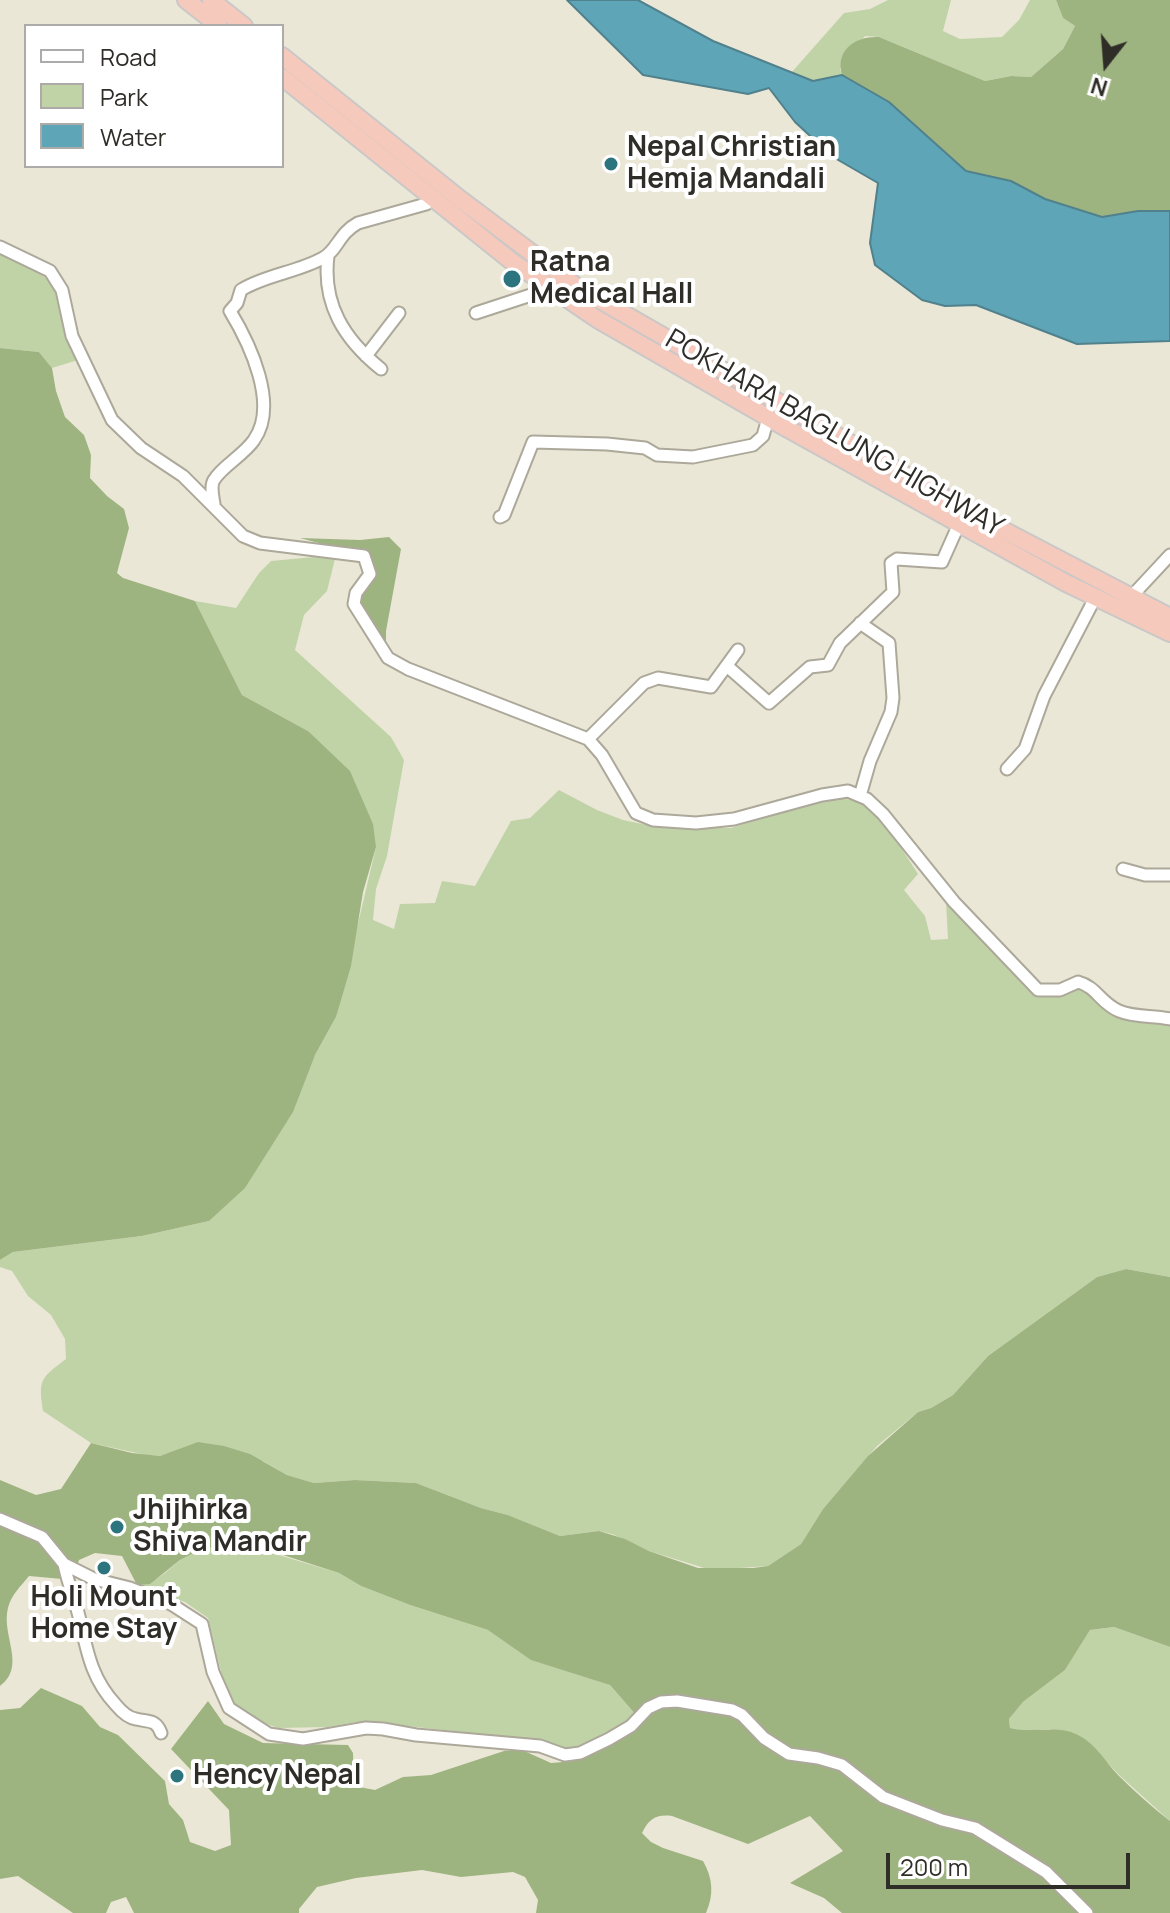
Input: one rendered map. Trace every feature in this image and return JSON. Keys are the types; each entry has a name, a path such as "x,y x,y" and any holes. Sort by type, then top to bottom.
{"highway":[{"path":"186,0 216,24"},
{"path":"211,0 241,24"},
{"name":"POKHARA BAGLUNG HIGHWAY","path":"284,58 472,209 577,287 974,514 1170,617"},
{"name":"POKHARA BAGLUNG HIGHWAY","path":"284,79 545,285 597,319 959,524 1095,598 1170,633"}],"street":[{"path":"381,369 355,344 331,307 325,279 328,256 348,228 426,204 433,198"},
{"path":"0,247 50,271 62,290 72,336 112,420 141,448 183,476 243,536 260,543 364,556 370,574 356,593 354,604 388,658 408,669 588,739 602,755 636,813 653,820 696,823 734,819 848,791 867,799 883,814 954,902 1038,990 1060,990 1078,982 1090,985 1103,1002 1117,1011 1170,1019"},
{"path":"214,504 214,479 257,438 265,410 262,385 245,338 230,311 237,303 241,290 247,286 293,272 328,256"},
{"path":"476,313 534,294 545,285"},
{"path":"366,356 399,313"},
{"path":"500,517 504,515 533,442 607,444 645,448 657,455 693,457 753,445 763,436 768,418"},
{"path":"727,666 769,703 810,667 828,665 840,643 893,592 891,563 897,559 942,562 959,524"},
{"path":"1130,598 1170,555"},
{"path":"1007,769 1025,749 1044,696 1095,598"},
{"path":"860,623 889,643 893,698 891,712 870,761 860,796"},
{"path":"588,739 644,683 658,678 711,687 738,650"},
{"path":"1123,869 1145,875 1170,875"},
{"path":"0,1519 42,1537 64,1564 85,1652 98,1681 124,1713 136,1719 151,1720 161,1733"},
{"path":"64,1564 94,1579 130,1588 171,1604 202,1624 213,1672 229,1708 269,1734 303,1739 366,1728 383,1729 416,1735 540,1746 565,1755 580,1753 609,1739 631,1726 648,1708 661,1702 677,1701 732,1710 742,1715 764,1738 789,1754 842,1765 883,1797 942,1820 975,1828 1046,1872 1087,1913"}],"green space":[{"path":"888,0 951,0 943,31 960,39 1002,37 1019,20 1030,0 1056,0 1063,18 1075,26 1063,49 1031,77 1011,76 985,81 879,37 865,36 840,69 842,75 813,81 791,73 844,13 870,9"},
{"path":"1056,0 1170,0 1170,211 1138,211 1102,217 1045,199 1011,181 966,171 889,102 842,75 842,58 849,46 863,39 879,37 985,81 1011,76 1031,77 1063,49 1075,26 1063,18"},
{"path":"0,253 51,281 78,360 52,368 39,352 0,348"},
{"path":"0,348 39,352 52,368 65,417 84,435 91,455 90,478 124,509 129,528 117,573 123,578 195,601 242,695 308,731 350,771 373,824 376,847 363,892 351,966 336,1017 315,1055 293,1112 245,1188 209,1221 142,1236 13,1252 0,1260"},
{"path":"389,537 401,549 386,631 386,649 360,603 367,556 300,538 360,540"},
{"path":"336,555 327,591 304,615 295,650 391,737 404,760 387,856 376,889 373,920 394,929 400,904 435,903 442,881 475,886 511,821 530,818 559,790 623,820 656,827 731,828 829,798 857,800 896,840 918,874 904,890 925,916 931,940 948,939 946,902 1002,955 1021,982 1035,994 1047,996 1085,989 1106,1011 1129,1019 1170,1024 1170,1277 1126,1269 1097,1277 988,1356 953,1395 918,1412 877,1446 823,1509 801,1544 768,1566 711,1570 649,1551 599,1531 560,1536 416,1483 355,1480 314,1483 287,1475 263,1461 173,1452 160,1456 146,1455 91,1443 43,1411 41,1385 46,1375 66,1359 65,1339 51,1315 28,1296 12,1271 0,1267 0,1260 13,1252 142,1236 209,1221 336,1017 376,847 308,731 242,695 195,601 236,608 259,573 271,561"},
{"path":"1126,1269 1170,1277 1170,1647 1114,1627 1090,1630 1065,1670 1023,1702 1009,1719 1010,1728 1062,1730 1084,1738 1124,1781 1170,1821 1170,1913 842,1913 824,1898 790,1883 843,1851 810,1816 748,1844 672,1816 650,1821 642,1833 651,1842 703,1861 711,1887 706,1913 536,1913 538,1900 525,1877 513,1872 461,1877 422,1870 356,1878 317,1887 299,1913 134,1913 126,1897 111,1902 106,1913 73,1913 18,1876 0,1879 0,1710 20,1708 41,1688 82,1706 100,1727 118,1735 165,1781 169,1804 183,1820 190,1842 215,1851 231,1845 229,1810 171,1749 208,1701 224,1724 263,1743 348,1745 353,1753 354,1786 375,1790 403,1777 431,1775 504,1751 522,1750 551,1763 575,1761 614,1742 636,1715 610,1685 531,1660 488,1630 410,1605 361,1586 339,1573 245,1545 203,1548 180,1560 150,1584 137,1585 122,1556 95,1553 79,1560 73,1580 29,1576 8,1608 13,1660 8,1678 0,1686 0,1480 36,1495 61,1489 91,1443 160,1456 198,1442 250,1454 287,1475 314,1483 355,1480 416,1483 560,1536 599,1531 698,1568 768,1566 801,1544 823,1509 868,1456 918,1412 953,1395 988,1356 1097,1277"},
{"path":"245,1545 339,1573 361,1586 410,1605 488,1630 610,1685 636,1715 632,1721 576,1747 557,1750 533,1740 380,1723 278,1728 256,1720 231,1703 208,1618 185,1602 137,1585 153,1581 185,1556 199,1550"},
{"path":"1114,1627 1170,1647 1170,1821 1118,1774 1089,1742 1049,1729 1022,1731 1010,1728 1009,1719 1023,1702 1065,1670 1090,1630"}],"water":[{"path":"567,0 638,0 713,41 813,81 842,75 889,102 966,171 1011,181 1045,199 1102,217 1138,211 1170,211 1170,341 1077,344 976,305 945,306 922,300 875,265 870,243 878,183 833,157 795,122 769,88 748,94 643,75"}],"place":[{"name":"Nepal Christian Hemja Mandali","path":"611,164"},
{"name":"Ratna Medical Hall","path":"512,279"},
{"name":"Jhijhirka Shiva Mandir","path":"117,1527"},
{"name":"Holi Mount Home Stay","path":"104,1568"},
{"name":"Hency Nepal","path":"177,1776"}]}
